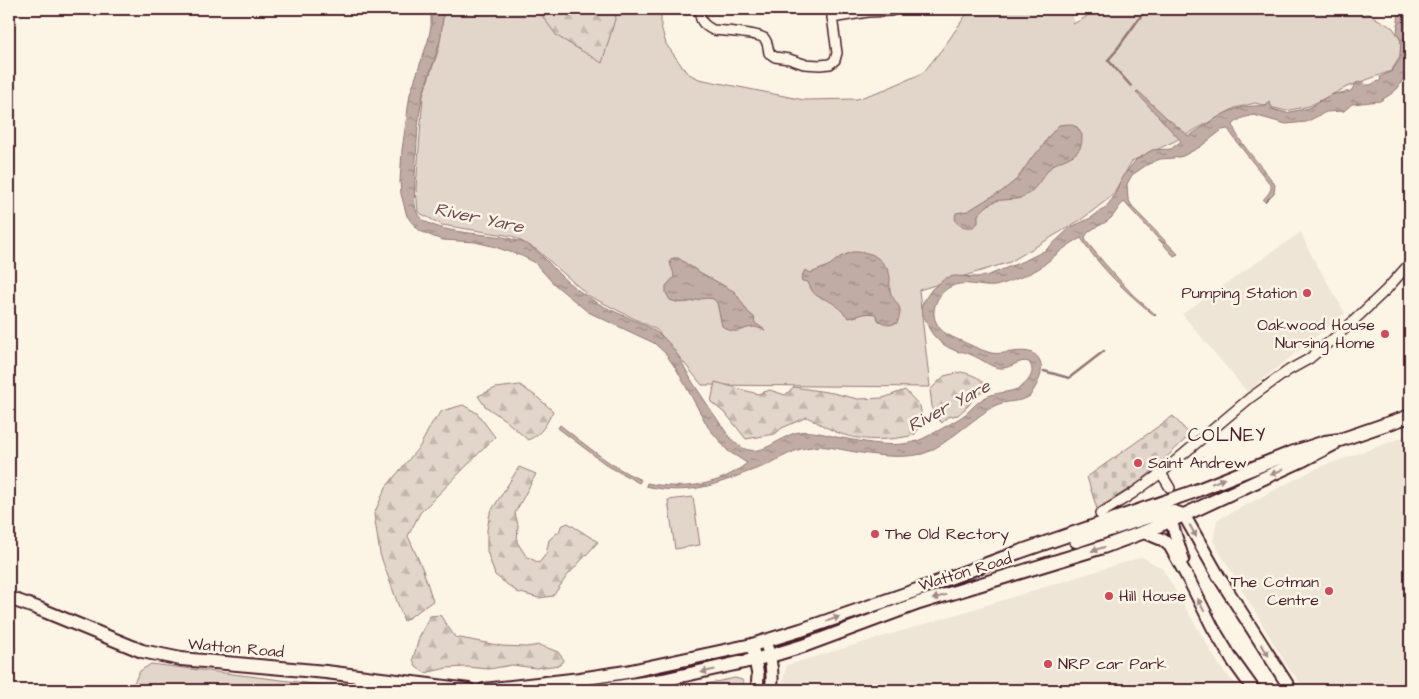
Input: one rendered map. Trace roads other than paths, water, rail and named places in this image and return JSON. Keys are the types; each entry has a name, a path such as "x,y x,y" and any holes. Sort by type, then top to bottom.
{"main road":[{"name":"Watton Road","path":"484,690 626,672 752,645 801,630 1188,494 1291,452 1325,442 1340,440 1410,416"},
{"name":"Watton Road","path":"598,690 663,680 756,660 806,645 919,603 1103,547 1144,532 1321,452 1340,440"},
{"name":"Watton Road","path":"1176,516 1188,494"},
{"name":"Watton Road","path":"954,577 1066,544 1157,514 1176,516"},
{"name":"Watton Road","path":"9,598 142,651 181,659 326,672 469,690"}],"street":[{"path":"700,9 700,19 708,28 762,37 767,43 769,53 775,57 804,64 830,64 835,60 837,53 832,13 891,11 896,9"},
{"path":"1100,514 1132,494 1161,472 1250,398 1308,359 1386,290 1410,263"},
{"path":"1161,472 1170,488"},
{"path":"1176,516 1190,582"},
{"path":"1176,516 1219,577 1291,690"},
{"path":"1144,532 1163,540 1170,546 1213,628 1231,658 1254,690"},
{"path":"765,641 770,656 771,690"},
{"path":"752,645 758,675 757,690"}],"water":[{"path":"431,9 444,10 435,60 421,104 415,189 417,213 423,220 445,229 508,238 526,244 541,255 567,282 585,295 656,332 674,349 695,386 730,438 741,447 752,450 759,450 799,432 815,432 841,438 892,445 912,442 927,437 960,418 986,397 1015,390 1025,384 1032,373 1029,362 1025,361 1000,368 967,353 958,352 948,347 933,334 926,322 921,307 932,289 946,278 989,275 1046,250 1071,227 1091,218 1106,207 1113,198 1122,177 1136,160 1152,150 1171,149 1181,141 1136,92 1138,91 1189,136 1217,118 1243,107 1266,106 1269,102 1273,109 1286,113 1309,108 1330,95 1351,91 1356,83 1364,81 1365,85 1370,85 1381,80 1380,77 1392,71 1400,59 1401,41 1397,34 1399,9 1410,9 1410,66 1398,88 1380,101 1352,104 1344,111 1326,112 1306,122 1286,124 1254,115 1242,118 1233,124 1244,146 1275,185 1274,193 1265,202 1263,200 1270,191 1271,185 1228,129 1222,130 1200,147 1183,156 1160,159 1132,175 1127,184 1128,199 1134,209 1178,254 1174,256 1124,202 1111,218 1090,231 1085,237 1086,241 1105,264 1155,316 1115,280 1081,238 1041,267 1012,281 995,286 955,285 942,293 936,302 934,317 940,328 946,333 991,353 1025,351 1036,356 1040,361 1041,370 1039,379 1030,396 1022,400 994,406 942,444 922,454 886,456 827,447 806,448 709,486 673,490 646,486 647,483 673,486 699,485 724,477 747,463 728,451 708,427 677,370 665,353 654,343 588,312 554,284 534,262 492,246 475,242 443,240 434,237 420,231 407,216 401,194 400,181 402,150 410,94 428,41 431,26"},
{"path":"1069,124 1077,127 1082,135 1081,146 1076,153 1052,166 1035,187 1023,197 1000,200 989,204 978,215 978,223 973,227 966,227 957,223 956,213 968,211 1001,192 1017,179 1059,125"},
{"path":"852,252 871,254 881,261 886,268 890,275 891,294 900,310 897,323 889,325 879,321 875,314 865,314 849,318 834,304 816,295 808,282 802,281 801,278 805,270 811,273 830,265 840,257"},
{"path":"673,258 678,258 735,292 748,312 754,317 755,323 765,330 753,327 731,331 722,326 717,303 714,299 708,298 683,303 670,300 666,293 666,286 674,277 670,261"},
{"path":"560,425 609,462 641,480 639,483 608,466 558,428"}],"waterway":[{"path":"1117,49 1146,9"},
{"path":"1116,51 1108,60 1131,86"},
{"path":"1044,371 1069,378 1104,351"}],"place":[{"name":"Pumping Station","path":"1307,293"},
{"name":"Oakwood House Nursing Home","path":"1385,334"},
{"name":"Saint Andrew","path":"1138,463"},
{"name":"The Old Rectory","path":"875,534"},
{"name":"The Cotman Centre","path":"1329,591"},
{"name":"Hill House","path":"1109,596"},
{"name":"NRP car Park","path":"1048,664"}],"district":[{"name":"COLNEY","path":"1227,435"}],"water label":[{"name":"River Yare","path":"479,218"},
{"name":"River Yare","path":"949,406"}]}
